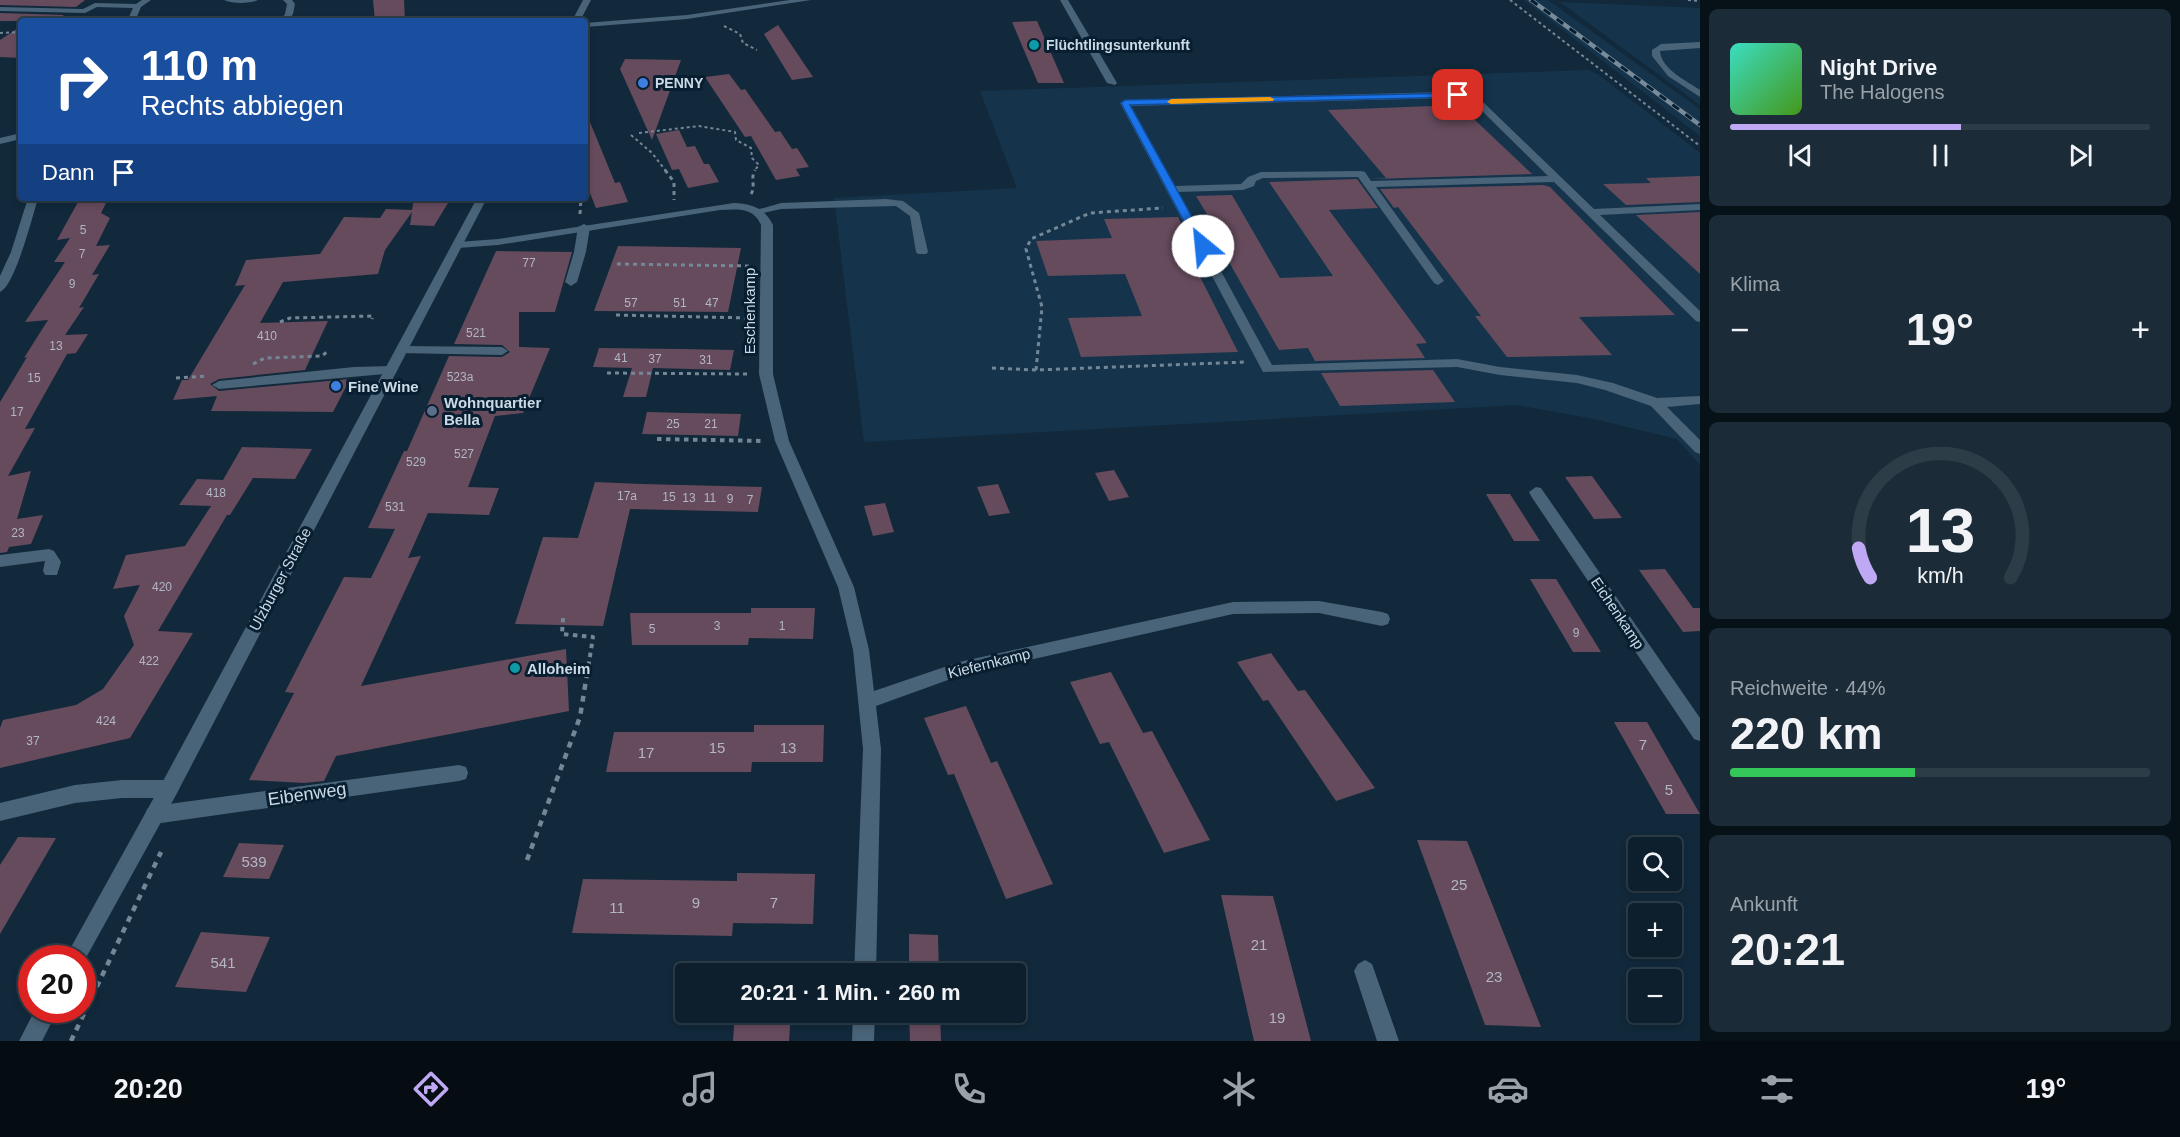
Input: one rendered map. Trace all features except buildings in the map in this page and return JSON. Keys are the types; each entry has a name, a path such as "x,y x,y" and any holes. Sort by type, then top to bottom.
{"street":[{"path":"132,18 138,6 147,0"},
{"path":"228,0 254,0"},
{"path":"286,18 291,4 287,0"},
{"path":"577,18 586,0"},
{"path":"588,25 714,14 807,0"},
{"path":"1064,0 1112,83"},
{"path":"0,9 85,11 95,5 138,6"},
{"path":"1700,45 1661,47 1654,54 1658,63 1700,94"},
{"path":"1700,318 1474,99 1458,95 1125,103 1268,369 1457,363 1500,371 1577,379 1608,386 1656,403 1700,400"},
{"path":"0,141 18,137"},
{"path":"1172,189 1243,187 1250,184 1252,179 1262,175 1361,174 1438,280"},
{"path":"1368,184 1559,179"},
{"path":"0,288 17,252 32,201"},
{"name":"Ulzburger Straße","path":"82,945 168,789 480,201"},
{"path":"458,245 498,242 720,207 742,206 758,211 781,206 899,203 915,215 922,252"},
{"path":"1593,212 1700,207"},
{"name":"Eschenkamp","path":"758,211 765,218 767,225 764,319 766,374 782,441 846,587 861,650 868,701"},
{"path":"571,282 580,252 584,227"},
{"path":"402,350 502,351"},
{"path":"219,385 354,371 391,370"},
{"path":"1656,403 1700,449"},
{"name":"Eichenkamp","path":"1536,492 1700,733"},
{"path":"0,561 49,555 53,562 51,571"},
{"name":"Kiefernkamp","path":"868,701 959,669 1233,608 1319,607 1382,619"},
{"path":"865,963 872,749 868,701"},
{"name":"Eibenweg","path":"154,815 459,773"},
{"path":"0,812 75,794 122,789 168,789"},
{"path":"1365,971 1388,1041"},
{"path":"30,1041 40,1023"},
{"path":"863,1041 864,1023"}],"path":[{"path":"1510,0 1700,146"},
{"path":"1688,0 1700,1"},
{"path":"714,14 716,20 740,34 743,44 757,50"},
{"path":"0,33 18,32"},
{"path":"639,133 697,125 718,126 735,132 736,140 751,148 752,158 759,165 753,170 750,179 753,191 742,206"},
{"path":"631,135 647,147 674,182 673,214"},
{"path":"1036,370 1042,307 1026,249 1031,239 1090,213 1182,207"},
{"path":"618,264 766,266"},
{"path":"616,315 764,319"},
{"path":"280,322 290,318 373,316 372,319"},
{"path":"992,368 1036,370 1264,361"},
{"path":"607,373 766,374"},
{"path":"657,439 782,441"},
{"path":"527,860 580,717 593,637 562,634 563,618"}],"shaded area":[{"path":"1524,0 1548,0 1700,109 1700,136"},
{"path":"1560,2 1700,8 1700,105"},
{"path":"1588,70 1599,75 1700,153 1700,465 1677,439 1594,419 1517,405 864,442 834,198 1017,188 980,91"}],"railway":[{"path":"1531,0 1700,125"}],"slow traffic":[{"path":"1171,102 1270,99"}],"place":[{"name":"Flüchtlingsunterkunft","path":"1034,45"},
{"name":"PENNY","path":"643,83"},
{"name":"Fine Wine","path":"336,386"},
{"name":"Wohnquartier Bella","path":"432,411"},
{"name":"Alloheim","path":"515,668"}],"route":[{"path":"1203,246 1125,103 1458,95"}]}
